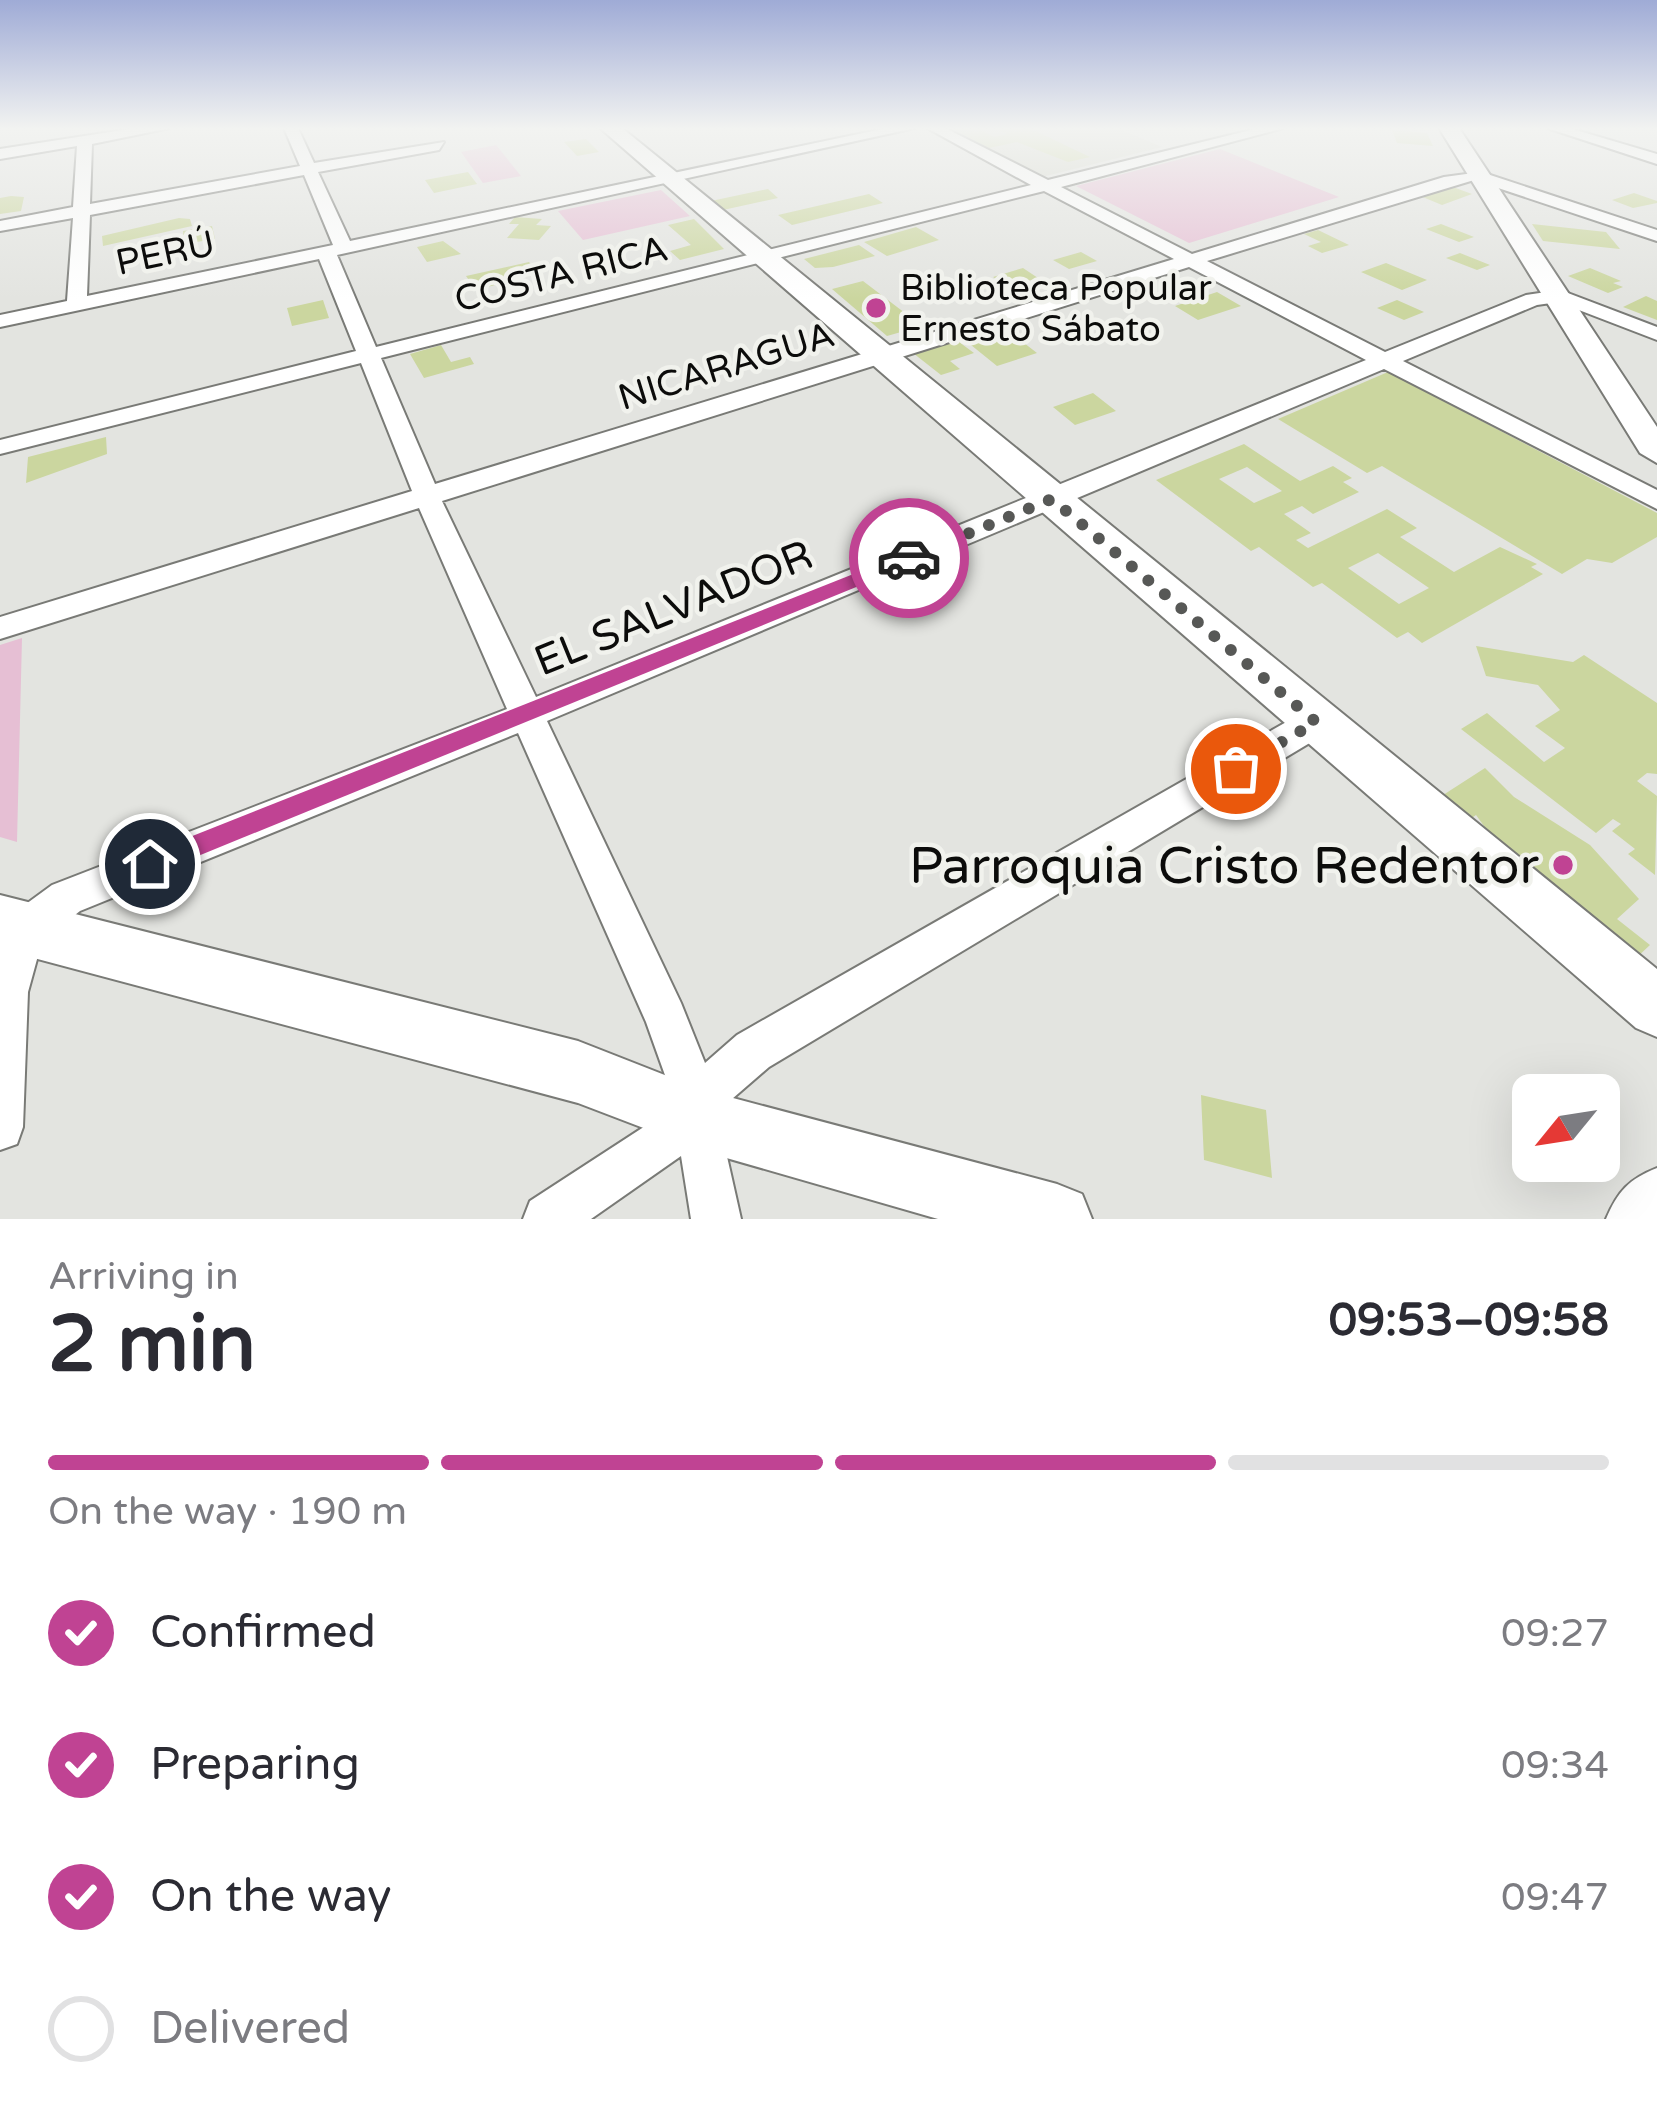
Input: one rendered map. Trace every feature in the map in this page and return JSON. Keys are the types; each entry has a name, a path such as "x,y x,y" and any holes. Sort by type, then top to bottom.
{"main road":[{"path":"678,185 1657,1007"},
{"path":"1481,185 1560,296 1657,453"},
{"path":"12,925 578,1072 695,1112 1057,1219"},
{"path":"1641,1219 1657,1202"}],"street":[{"path":"77,305 81,185"},
{"path":"0,226 221,185"},
{"path":"313,185 367,355 666,1018 695,1112 716,1219"},
{"name":"PERÚ","path":"0,321 638,185"},
{"name":"COSTA RICA","path":"0,447 1052,185"},
{"name":"NICARAGUA","path":"0,628 1445,185"},
{"path":"1502,185 1657,236"},
{"path":"1048,186 1657,501"},
{"path":"1560,296 1657,334"},
{"name":"EL SALVADOR","path":"12,925 66,898 530,714 1382,359 1533,298 1560,296"},
{"path":"548,1219 695,1112 753,1052 1316,722"},
{"path":"0,1127 12,925"}],"shaded area":[{"path":"1309,185 1339,197 1189,243 1076,186"},
{"path":"661,190 690,216 583,240 558,211"},
{"path":"22,638 17,842 0,837 0,645"}],"building":[{"path":"428,185 473,185 434,193"},
{"path":"1447,185 1472,194 1442,205 1413,193"},
{"path":"768,189 778,198 723,210 711,201"},
{"path":"1634,193 1657,203 1633,208 1612,200"},
{"path":"869,194 883,203 792,225 778,215"},
{"path":"24,197 21,211 0,214 0,198"},
{"path":"515,217 542,219 536,225 551,226 539,240 507,238 519,224 509,224"},
{"path":"190,219 192,226 103,246 102,236"},
{"path":"694,219 724,249 680,260 670,251 691,245 668,225"},
{"path":"1441,224 1474,237 1459,242 1426,229"},
{"path":"1532,224 1606,232 1620,249 1543,241"},
{"path":"212,226 215,239 184,244 183,231"},
{"path":"916,227 939,240 887,256 864,242"},
{"path":"1318,230 1349,245 1322,253 1308,246 1321,242 1304,234"},
{"path":"443,241 461,254 427,262 417,247"},
{"path":"859,245 875,256 815,268 804,259"},
{"path":"1081,252 1097,261 1069,269 1053,260"},
{"path":"1460,253 1490,265 1477,270 1446,258"},
{"path":"529,262 535,269 525,271 529,276 476,290 466,276"},
{"path":"1386,263 1427,280 1402,290 1361,272"},
{"path":"1023,268 1038,278 1008,287 993,277"},
{"path":"1590,268 1621,281 1613,283 1623,287 1608,293 1568,276"},
{"name":"Biblioteca Popular Ernesto Sábato","path":"863,281 922,326 887,336 832,289"},
{"path":"1217,292 1241,306 1198,320 1175,306"},
{"path":"1646,296 1657,301 1657,320 1623,307"},
{"path":"323,300 329,318 292,326 287,308"},
{"path":"1397,300 1424,312 1404,320 1377,308"},
{"path":"1011,333 1037,353 997,366 971,345"},
{"path":"955,339 974,353 950,361 960,369 941,375 913,353"},
{"path":"441,345 451,362 470,357 474,364 424,378 410,354"},
{"path":"1388,372 1657,513 1657,537 1612,563 1587,559 1562,574 1382,466 1367,473 1278,419"},
{"path":"1093,393 1116,411 1075,425 1053,407"},
{"path":"106,437 107,454 26,483 28,457"},
{"path":"1244,444 1300,481 1333,466 1352,478 1343,482 1359,492 1313,514 1302,506 1284,514 1311,533 1296,540 1308,548 1387,509 1417,528 1400,537 1454,572 1500,547 1537,564 1531,567 1543,574 1422,643 1408,632 1397,638 1322,583 1313,587 1259,547 1251,551 1156,480","holes":["1247,467 1282,491 1254,503 1219,479","1378,553 1429,588 1399,604 1348,568"]},
{"path":"1476,646 1573,662 1584,655 1657,703 1657,774 1647,773 1637,781 1657,796 1655,875 1628,854 1635,849 1612,831 1621,824 1613,819 1596,833 1461,729 1487,713 1544,762 1565,748 1535,726 1560,710 1538,685 1486,676"},
{"name":"Parroquia Cristo Redentor","path":"1485,768 1514,797 1590,845 1639,899 1617,919 1650,945 1635,959 1500,848 1476,815 1469,820 1440,797"},
{"path":"1201,1095 1266,1110 1272,1178 1204,1160"}],"way so far":[{"path":"909,558 1052,499 1316,722 1236,769"}],"place":[{"name":"Biblioteca Popular Ernesto Sábato","path":"876,308"},
{"name":"Parroquia Cristo Redentor","path":"1563,865"}],"route":[{"path":"150,864 909,558"}]}
